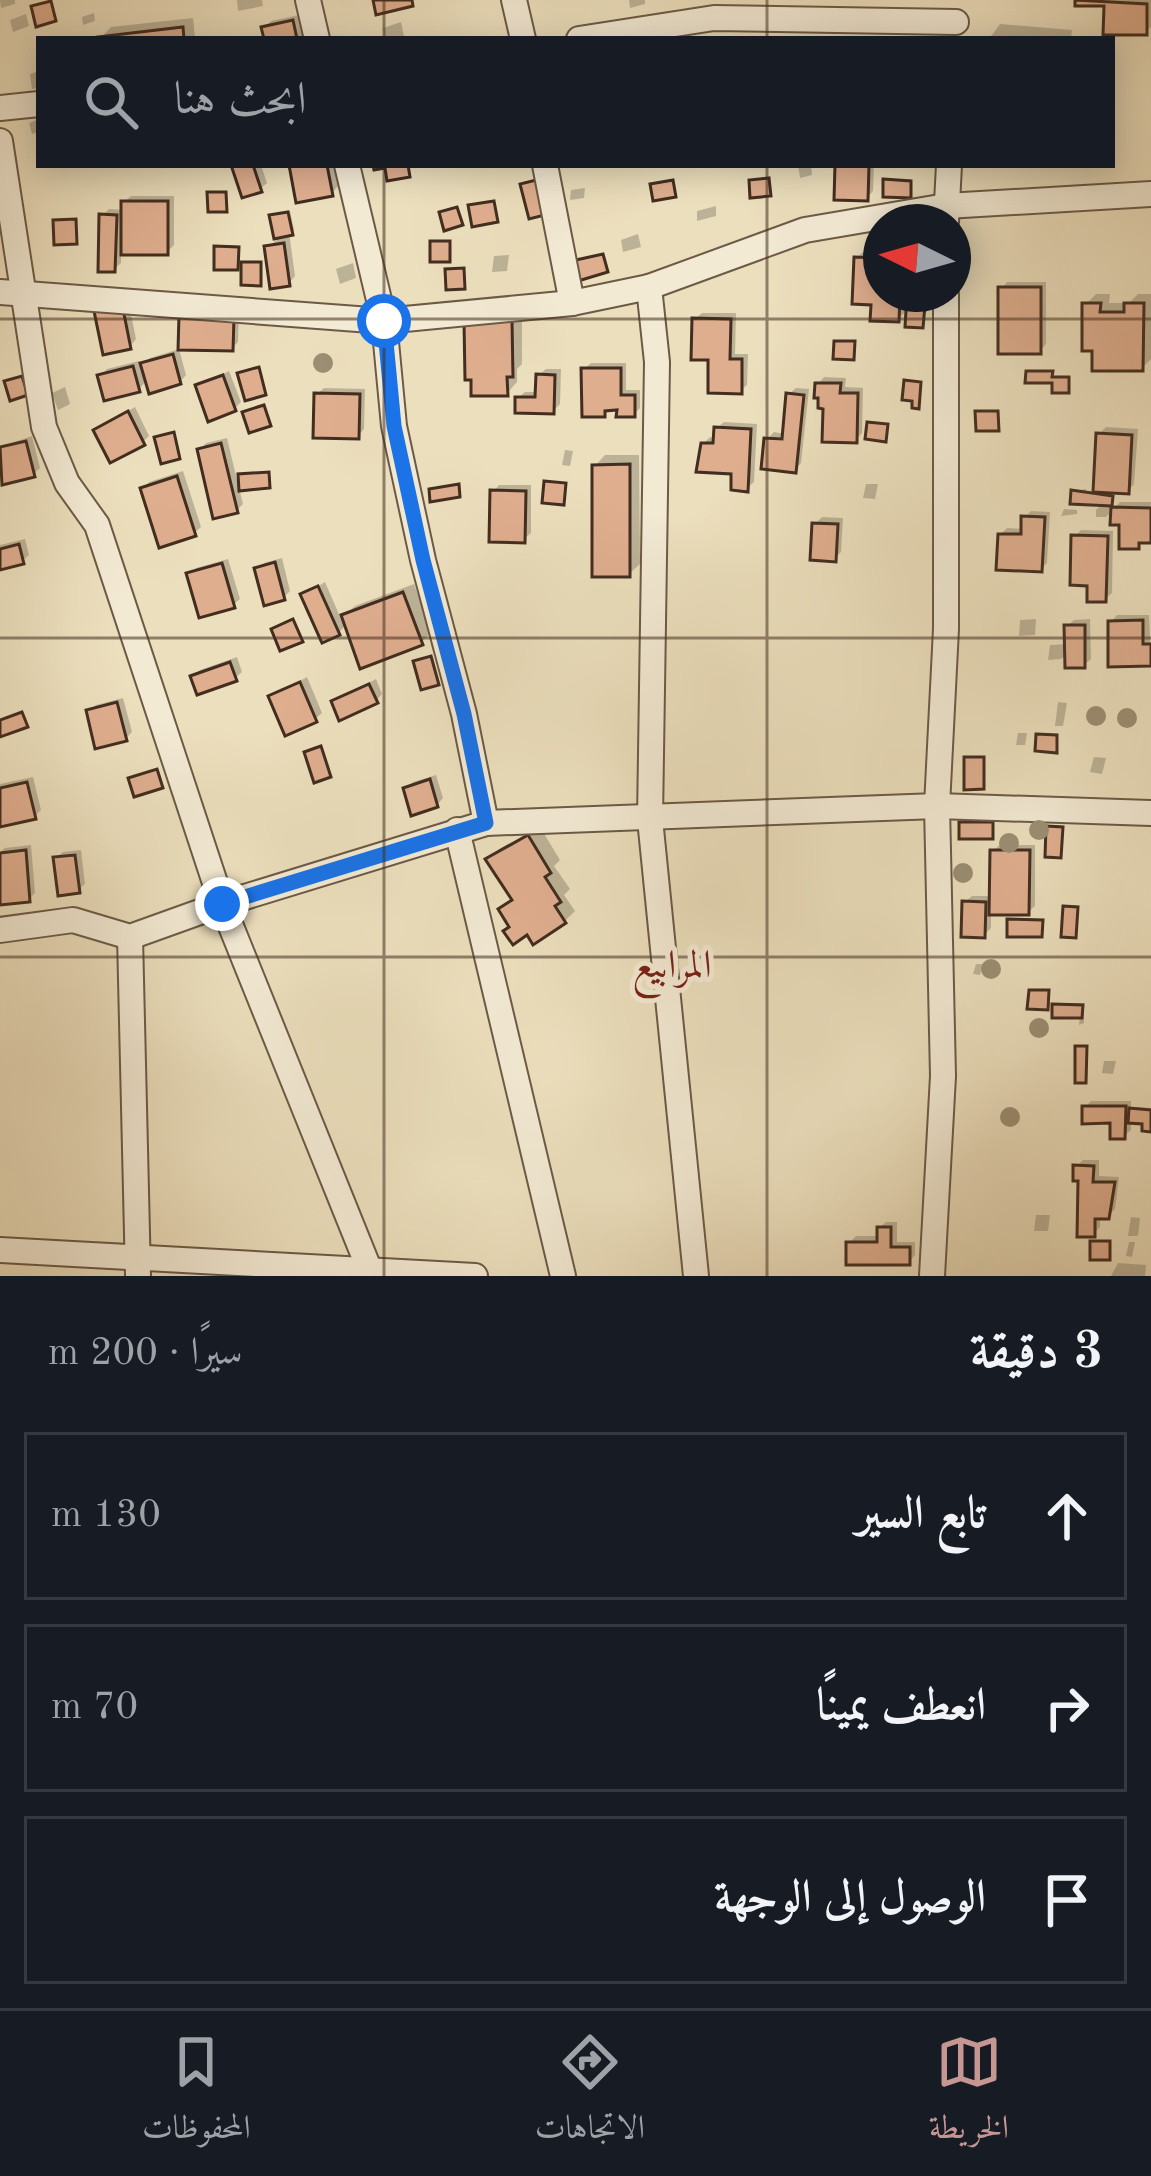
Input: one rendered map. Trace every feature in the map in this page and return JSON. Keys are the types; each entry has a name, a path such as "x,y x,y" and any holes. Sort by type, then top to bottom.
{"street":[{"path":"308,0 316,36"},
{"path":"514,0 522,36"},
{"path":"592,36 714,9 956,20"},
{"path":"0,108 36,104"},
{"path":"0,141 12,294 44,427 67,483 98,525 222,904 370,1271"},
{"path":"347,168 384,321 394,426 486,823"},
{"path":"546,168 572,303"},
{"path":"947,204 949,168"},
{"path":"971,212 1151,194"},
{"path":"12,294 384,321 572,303 649,287 805,230 863,223"},
{"path":"649,287 657,362 650,819 696,1276"},
{"path":"932,1276 944,1076 937,806 946,629 946,312"},
{"path":"0,931 73,920 130,937 486,823 937,806 1151,813"},
{"path":"457,830 563,1276"},
{"path":"130,937 138,1266"},
{"path":"0,1250 138,1266 475,1276"}],"building":[{"path":"373,0 412,0 413,6 376,15"},
{"path":"1075,0 1147,4 1147,35 1103,35 1104,6 1075,6"},
{"path":"51,1 56,21 36,27 31,6"},
{"path":"293,20 296,36 263,36 261,27"},
{"path":"183,27 184,36 106,36"},
{"path":"232,168 254,168 262,192 242,198"},
{"path":"290,168 328,168 333,196 296,203"},
{"path":"385,168 408,168 410,177 387,181"},
{"path":"835,168 869,168 868,201 834,200"},
{"path":"769,178 771,196 750,198 749,180"},
{"path":"883,179 911,181 911,198 883,197"},
{"path":"536,180 545,215 529,219 520,184"},
{"path":"673,180 676,197 653,201 650,184"},
{"path":"207,192 226,192 227,212 208,212"},
{"path":"121,201 168,201 168,255 121,255"},
{"path":"494,201 498,222 472,227 468,205"},
{"path":"457,207 463,225 444,231 439,212"},
{"path":"288,212 293,235 274,239 269,215"},
{"path":"99,214 117,215 115,272 98,272"},
{"path":"76,219 77,244 54,245 53,220"},
{"path":"430,241 450,241 450,262 430,262"},
{"path":"284,243 290,286 270,289 264,246"},
{"path":"214,246 239,247 238,270 214,270"},
{"path":"603,254 608,272 578,281 576,260"},
{"path":"854,257 863,257 863,305 852,304"},
{"path":"241,262 261,262 261,286 241,285"},
{"path":"464,268 465,289 446,290 445,269"},
{"path":"998,287 1041,287 1041,354 998,354"},
{"path":"1082,303 1101,303 1100,312 1124,312 1124,303 1144,303 1143,371 1092,371 1092,351 1082,351"},
{"path":"122,304 131,349 103,355 94,311"},
{"path":"871,312 899,312 899,322 870,321"},
{"path":"906,312 924,312 923,328 905,327"},
{"path":"179,315 234,317 233,351 178,350"},
{"path":"692,318 731,319 730,359 742,359 742,394 708,393 708,360 691,360"},
{"path":"512,321 513,377 507,377 508,396 471,396 471,380 465,380 464,322"},
{"path":"834,341 855,341 854,360 833,359"},
{"path":"173,354 181,384 149,394 140,363"},
{"path":"133,366 140,392 104,401 97,375"},
{"path":"259,367 266,395 245,401 237,373"},
{"path":"581,368 621,368 621,395 635,395 635,417 616,417 617,410 605,411 605,417 582,417"},
{"path":"1026,371 1053,371 1052,377 1069,377 1069,393 1052,393 1052,383 1025,383"},
{"path":"536,374 555,375 554,414 515,413 515,397 535,397"},
{"path":"223,375 236,411 208,422 195,385"},
{"path":"22,376 28,395 10,401 4,381"},
{"path":"904,380 921,382 919,409 912,408 912,401 902,400"},
{"path":"815,383 841,383 840,393 858,393 857,443 822,442 823,409 814,398"},
{"path":"314,393 360,394 359,439 313,438"},
{"path":"786,393 804,395 796,473 761,469 764,438 782,439"},
{"path":"264,405 271,426 249,433 242,412"},
{"path":"128,411 145,445 110,463 93,430"},
{"path":"975,411 998,411 999,431 976,431"},
{"path":"867,422 888,424 886,442 865,439"},
{"path":"714,427 751,429 748,492 731,490 731,474 696,472 701,443 713,443"},
{"path":"174,432 180,459 161,464 154,437"},
{"path":"1096,433 1132,435 1129,494 1093,492"},
{"path":"26,441 35,477 2,485 0,447"},
{"path":"221,443 238,513 213,519 197,449"},
{"path":"630,464 630,577 592,577 592,465"},
{"path":"269,472 270,488 239,491 238,474"},
{"path":"177,476 196,536 159,548 140,488"},
{"path":"544,481 566,483 564,505 542,503"},
{"path":"459,484 460,497 430,502 429,489"},
{"path":"490,490 526,491 525,543 489,542"},
{"path":"1071,490 1113,496 1112,506 1070,504"},
{"path":"1111,507 1151,508 1151,543 1139,543 1139,549 1119,549 1119,525 1110,525"},
{"path":"1021,516 1045,517 1042,572 996,570 998,534 1021,534"},
{"path":"812,523 838,524 836,562 810,560"},
{"path":"1071,535 1108,536 1106,602 1087,602 1087,586 1070,585"},
{"path":"19,544 24,564 0,570 0,549"},
{"path":"275,562 285,600 264,606 254,568"},
{"path":"222,563 235,608 199,618 186,573"},
{"path":"318,586 340,635 322,643 300,594"},
{"path":"403,592 423,645 360,669 341,615"},
{"path":"293,619 303,642 280,651 271,629"},
{"path":"1143,620 1143,644 1151,644 1151,666 1108,667 1108,621"},
{"path":"1064,625 1085,625 1085,668 1065,668"},
{"path":"431,656 439,685 421,690 413,661"},
{"path":"230,662 237,681 197,695 190,676"},
{"path":"300,682 317,722 285,736 268,696"},
{"path":"369,684 378,703 339,721 331,701"},
{"path":"117,702 127,741 95,749 86,710"},
{"path":"22,712 28,727 0,737 0,720"},
{"path":"1036,734 1057,735 1057,753 1035,751"},
{"path":"321,746 331,777 314,783 304,752"},
{"path":"964,757 984,757 984,789 964,790"},
{"path":"157,769 163,788 134,797 128,778"},
{"path":"430,779 438,807 411,816 403,788"},
{"path":"27,782 36,819 0,827 0,788"},
{"path":"959,822 993,822 993,839 959,839"},
{"path":"1046,826 1063,827 1061,858 1045,857"},
{"path":"528,835 551,873 545,877 561,902 555,906 566,923 533,945 527,935 513,945 503,931 509,927 498,909 512,900 485,859"},
{"path":"26,850 30,902 0,905 0,853"},
{"path":"990,850 1030,850 1029,915 989,915"},
{"path":"75,855 80,893 58,896 53,857"},
{"path":"962,901 986,902 985,938 961,937"},
{"path":"1063,906 1078,907 1076,938 1061,937"},
{"path":"1007,919 1043,920 1042,937 1007,937"},
{"path":"1029,990 1049,990 1048,1010 1027,1009"},
{"path":"1052,1004 1083,1005 1082,1018 1052,1018"},
{"path":"1075,1046 1087,1046 1086,1083 1075,1083"},
{"path":"1082,1106 1126,1106 1125,1139 1110,1139 1110,1123 1082,1124"},
{"path":"1129,1108 1151,1110 1151,1132 1142,1131 1142,1124 1128,1123"},
{"path":"1073,1165 1094,1166 1093,1182 1115,1182 1109,1219 1095,1219 1095,1237 1077,1237 1078,1181 1073,1181"},
{"path":"877,1227 891,1227 891,1247 910,1247 910,1265 846,1265 846,1242 877,1242"},
{"path":"1090,1241 1110,1241 1110,1260 1090,1260"}],"district":[{"name":"المرابيع","path":"672,966"}],"route":[{"path":"222,904 486,823 394,426 384,321"}]}
